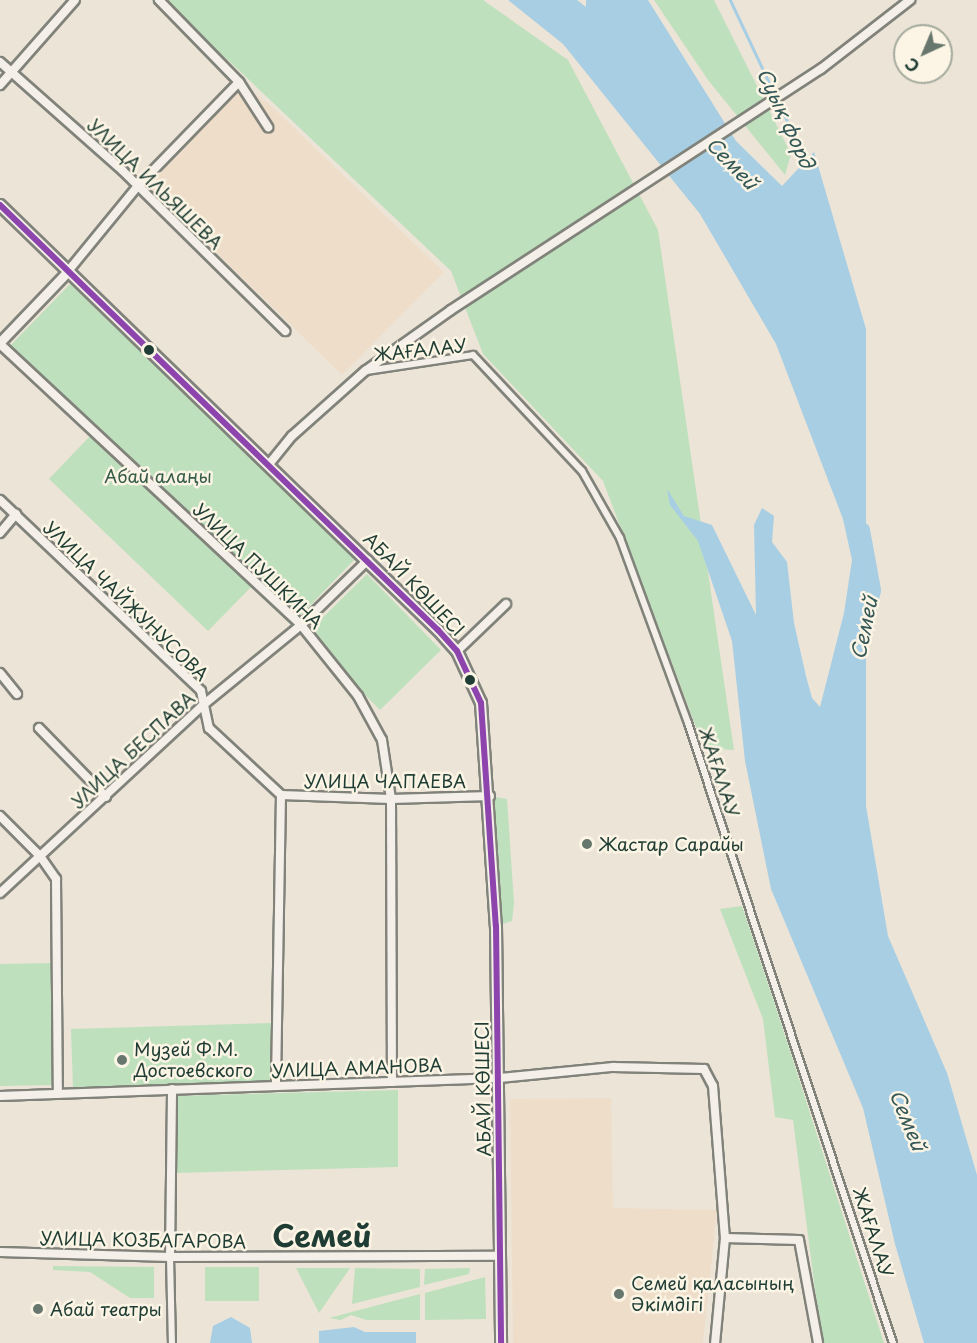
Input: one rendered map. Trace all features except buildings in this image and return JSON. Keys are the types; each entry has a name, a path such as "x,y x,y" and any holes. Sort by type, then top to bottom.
{"main road":[{"name":"АБАЙ КӨШЕСІ","path":"0,206 270,463 457,651 481,703 490,796 500,1078 501,1343"}],"street":[{"path":"0,85 75,0"},
{"path":"159,0 239,82 268,127"},
{"path":"270,463 292,436 366,371 451,310 821,69 910,0"},
{"name":"УЛИЦА ИЛЬЯШЕВА","path":"0,62 137,186 285,331"},
{"path":"0,343 69,270 137,186 239,82"},
{"name":"УЛИЦА ПУШКИНА","path":"0,343 301,625 358,696 382,740 391,799 393,1082"},
{"name":"ЖАҒАЛАУ","path":"366,371 473,355 582,471 620,538 687,723 893,1343"},
{"name":"УЛИЦА ЧАЙЖУНУСОВА","path":"0,500 201,691 209,728 280,795"},
{"path":"0,533 16,514"},
{"name":"УЛИЦА БЕСПАВА","path":"0,893 204,705 301,625 368,560"},
{"path":"457,651 506,604"},
{"path":"0,673 17,694"},
{"path":"39,728 106,797"},
{"path":"276,1086 280,795"},
{"name":"УЛИЦА ЧАПАЕВА","path":"280,795 391,799 490,796"},
{"path":"0,816 40,856 56,879 58,1094"},
{"name":"УЛИЦА АМАНОВА","path":"0,1096 500,1078 613,1067 704,1069 713,1086 724,1238"},
{"path":"172,1089 170,1257 172,1343"},
{"path":"715,1343 724,1238 799,1240 818,1343"},
{"name":"УЛИЦА КОЗБАГАРОВА","path":"0,1252 170,1257 501,1256"}],"shaded area":[{"path":"240,84 268,103 444,272 342,375 144,182"},
{"path":"611,1098 613,1208 717,1210 703,1343 513,1343 510,1099"}],"green space":[{"path":"151,0 483,0 568,60 658,230 734,750 704,748 603,481 483,354 451,271 229,61"},
{"path":"654,0 714,0 791,154 785,175 708,80"},
{"name":"Абай алаңы","path":"70,284 356,558 291,625 251,587 208,631 49,479 92,434 5,351"},
{"path":"367,574 441,650 380,710 305,635"},
{"path":"490,796 507,799 514,903 512,921 496,926"},
{"path":"742,906 884,1343 822,1343 793,1120 775,1117 763,1019 720,909"},
{"path":"53,963 56,1085 0,1086 0,964"},
{"path":"272,1023 274,1081 73,1088 71,1029"},
{"path":"398,1090 398,1167 175,1173 173,1096"},
{"path":"53,1266 154,1267 154,1298 130,1298 90,1272 53,1270"},
{"path":"205,1267 259,1267 259,1301 205,1301"},
{"path":"296,1268 350,1268 319,1313"},
{"path":"355,1268 420,1269 420,1287 352,1304"},
{"path":"470,1268 469,1274 424,1285 425,1269"},
{"path":"485,1277 486,1319 425,1320 425,1293"},
{"path":"420,1294 420,1320 366,1320 351,1315 341,1320 329,1318"}],"water":[{"path":"508,0 577,0 586,7 586,0 648,0 736,141 782,186 814,152 866,329 866,806 888,936 947,1073 977,1175 977,1343 924,1343 895,1244 863,1108 771,889 745,761 732,641 698,541 670,505 667,489 684,516 712,525 756,615 754,525 762,508 774,516 772,542 787,562 794,623 806,676 812,698 820,707 844,613 852,560 843,519 776,344 700,214 563,44"},
{"path":"231,1317 250,1328 252,1343 210,1343 213,1326"},
{"path":"354,1327 365,1332 416,1332 416,1343 319,1343 319,1331"}],"waterway":[{"name":"Суық форд","path":"730,0 807,164"},
{"name":"Семей","path":"861,643 873,590 862,530"}],"transit line":[{"path":"0,205 438,630 457,651 481,703 496,926 501,1343"}],"place":[{"name":"Жастар Сарайы","path":"587,844"},
{"name":"Музей Ф.М. Достоевского","path":"122,1060"},
{"name":"Семей қаласының Әкімдігі","path":"619,1294"},
{"name":"Абай театры","path":"38,1309"}],"district":[{"name":"Семей","path":"322,1235"}]}
